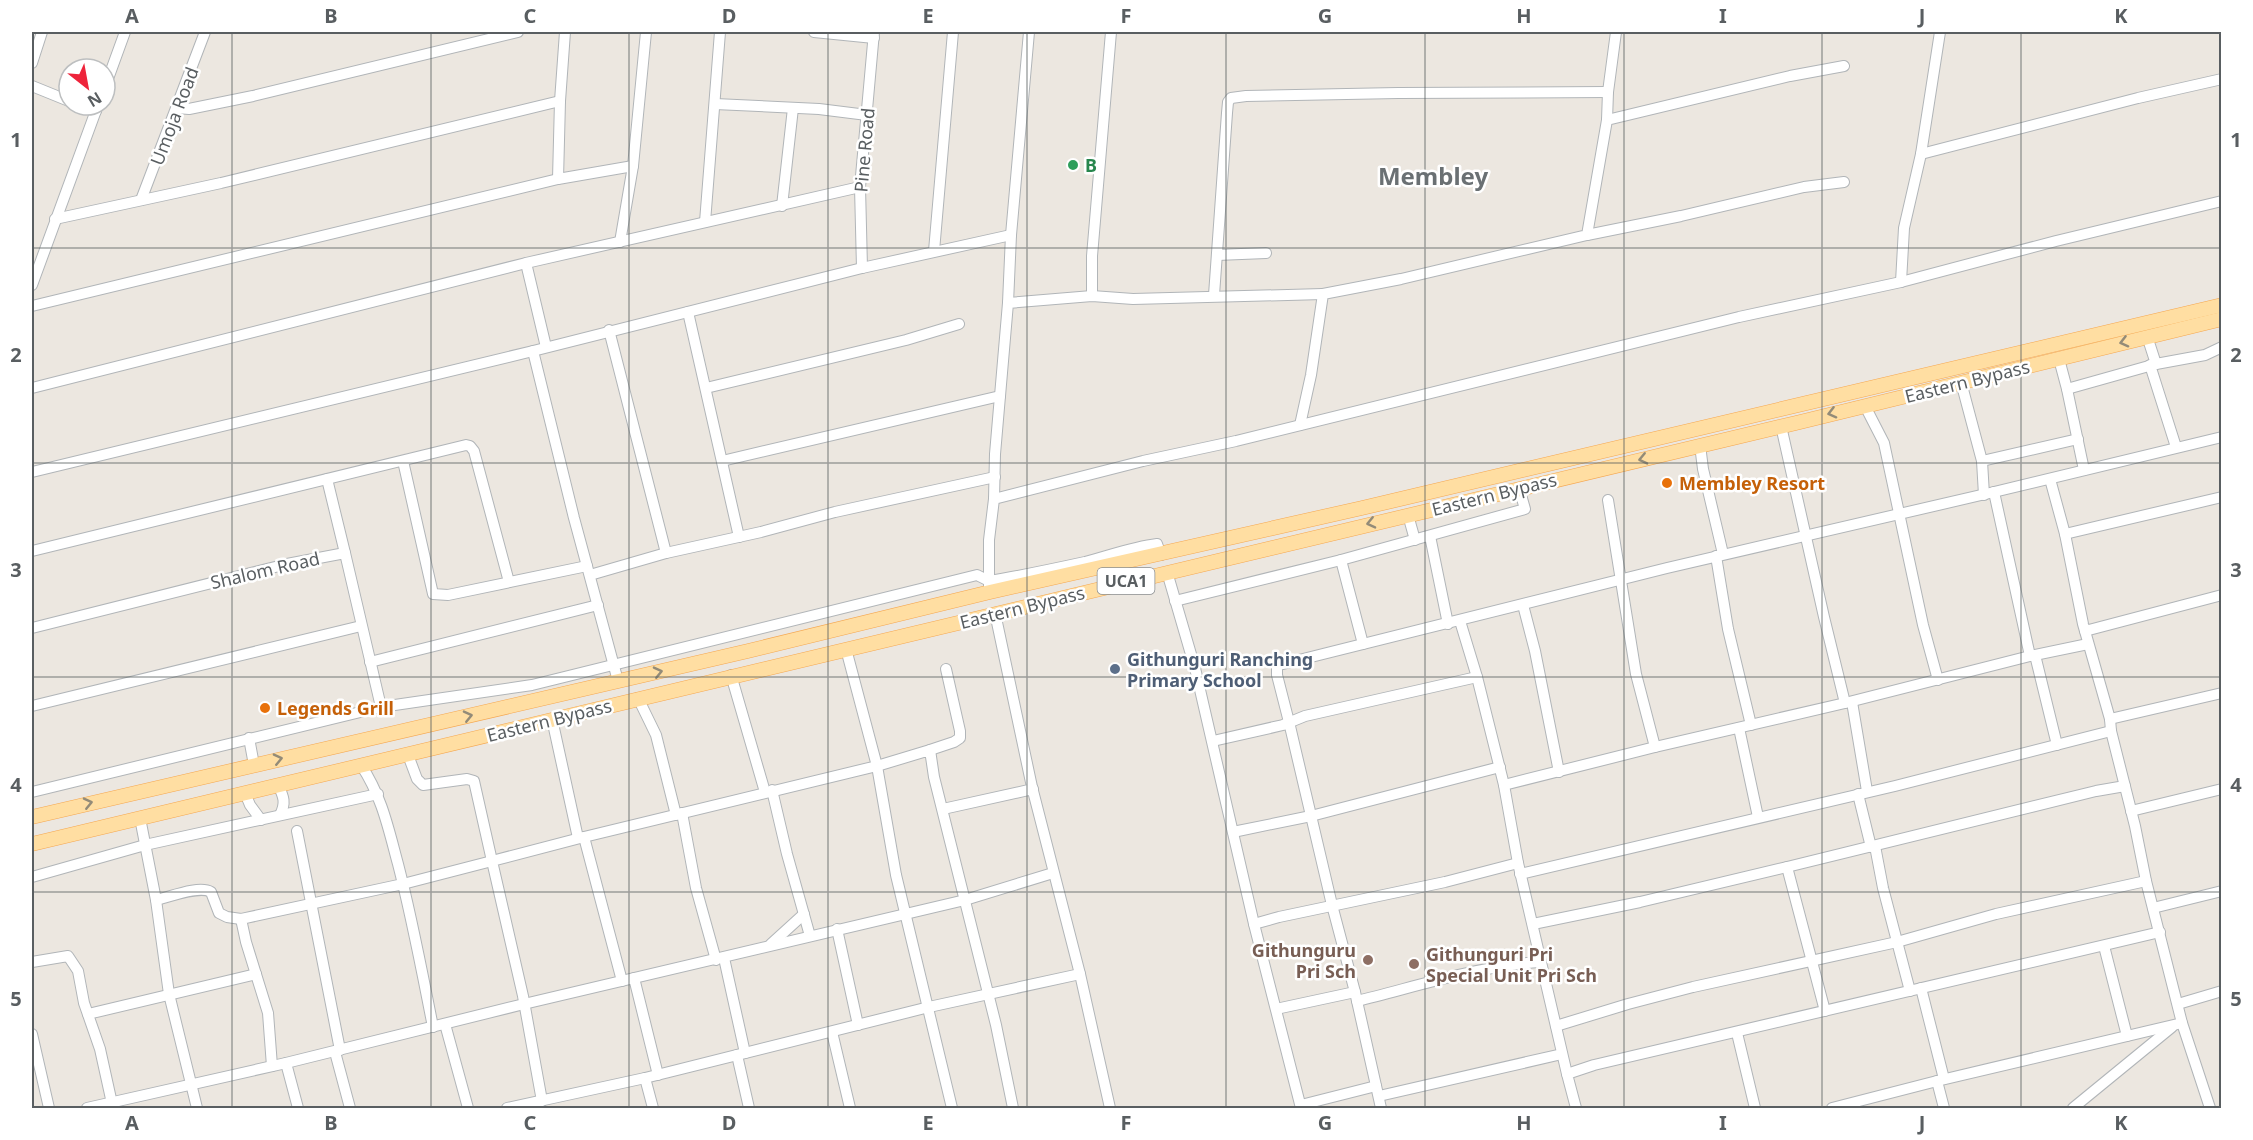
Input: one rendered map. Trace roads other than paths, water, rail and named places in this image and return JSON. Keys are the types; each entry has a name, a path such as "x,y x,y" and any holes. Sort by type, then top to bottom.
{"main road":[{"name":"Eastern Bypass","path":"32,817 862,623 989,587 1049,579 1161,555 2222,305"},
{"name":"Eastern Bypass","path":"32,844 995,612 1226,560 2222,319"},
{"path":"1049,579 1053,599"}],"street":[{"path":"116,57 125,32"},
{"name":"Umoja Road","path":"141,200 205,32"},
{"path":"177,108 189,109 253,96 518,32"},
{"path":"558,179 565,32"},
{"path":"620,242 633,166 646,32"},
{"path":"705,222 720,32"},
{"path":"814,32 874,35"},
{"path":"934,251 953,32"},
{"path":"989,587 989,540 994,499 1011,235 1029,32"},
{"path":"1092,296 1092,256 1111,32"},
{"path":"1587,235 1607,120 1608,92 1616,32"},
{"path":"1901,282 1904,228 1921,153 1940,32"},
{"path":"32,63 37,35"},
{"name":"Pine Road","path":"862,268 860,187 874,35"},
{"path":"1607,120 1790,76 1844,66"},
{"path":"1921,153 2222,79"},
{"path":"32,86 57,96"},
{"path":"1214,295 1228,102 1232,98 1386,93 1608,92"},
{"path":"55,219 560,101"},
{"path":"715,104 867,115"},
{"path":"782,206 793,108"},
{"path":"32,285 94,117"},
{"path":"32,306 558,179 633,166"},
{"path":"1008,303 1092,296 1133,299 1214,295 1323,294 1401,279 1804,187 1844,182"},
{"path":"32,388 526,263 860,187"},
{"path":"994,499 1739,317 1901,282 2056,241 2222,201"},
{"path":"32,472 533,351 862,268 1011,235"},
{"path":"1216,255 1266,253"},
{"path":"526,263 546,347"},
{"path":"1300,425 1311,375 1323,294"},
{"path":"688,312 739,537"},
{"path":"706,388 906,340 959,324"},
{"path":"609,330 666,553"},
{"path":"2147,336 2175,447"},
{"path":"2067,389 2153,364 2205,355 2222,347"},
{"path":"533,351 618,681"},
{"path":"2059,359 2084,470"},
{"path":"1961,382 2057,745"},
{"path":"722,461 1000,396"},
{"path":"1865,406 1884,442 1923,625 1938,680"},
{"path":"1782,426 1806,536 1849,702 1873,847 1897,942 1915,990 1941,1080 1944,1108"},
{"path":"1381,1108 1276,668 1283,664 1720,555 1989,494 2222,437"},
{"path":"1982,461 2078,439"},
{"path":"32,550 466,445 472,448 509,582"},
{"path":"1700,445 1702,469 1720,555 1728,629 1751,725"},
{"path":"403,461 433,594 447,595 509,582 588,570 995,477"},
{"path":"327,479 345,553"},
{"path":"2050,479 2065,534 2088,644 2110,719 2146,881 2178,1004 2179,1024 2212,1108 2222,1103"},
{"path":"1175,601 1341,561 1525,509 1519,488"},
{"path":"2065,534 2222,496"},
{"path":"1608,500 1636,674 1655,747"},
{"path":"1408,515 1415,540"},
{"path":"1430,536 1454,623 1477,677 1500,767 1518,863 1576,1108"},
{"path":"989,587 1122,550 1157,544 1161,555"},
{"name":"Shalom Road","path":"32,628 287,564 345,553 381,707"},
{"path":"1341,561 1363,644"},
{"path":"1167,572 1195,668 1254,924 1301,1107 1562,1054"},
{"path":"32,792 381,707 532,685 977,575 989,587"},
{"path":"2085,631 2222,595"},
{"path":"859,604 862,623"},
{"path":"1523,605 1535,651 1559,772"},
{"path":"370,662 598,606"},
{"path":"995,612 1033,789 1080,974 1110,1108"},
{"path":"32,706 361,626"},
{"path":"1504,785 2088,644"},
{"path":"846,649 877,766 896,875 951,1108"},
{"path":"156,900 198,890 209,890 219,913 241,919 403,884 581,837 877,766 954,742 960,738 946,669"},
{"path":"731,675 769,791 810,936"},
{"path":"1213,741 1283,725 1305,716 1477,677"},
{"path":"2110,719 2222,693"},
{"path":"638,698 656,735 679,814 696,888 720,959 741,1054 749,1108"},
{"path":"552,719 581,837 622,981"},
{"path":"1739,728 1758,817"},
{"path":"1521,874 1674,839 2111,731"},
{"path":"249,738 254,765"},
{"path":"930,750 989,994 1013,1108"},
{"path":"408,755 417,779 423,785 467,780 474,782 524,1004 549,1103"},
{"path":"361,765 378,794 403,884 433,1027"},
{"path":"1233,832 1311,816 1500,767"},
{"path":"278,785 284,796 285,806 280,815"},
{"path":"1533,924 1640,902 2096,791 2125,786"},
{"path":"943,810 1033,789"},
{"path":"2131,811 2222,789"},
{"path":"245,793 250,805 261,820"},
{"path":"32,877 145,845 378,794"},
{"path":"140,818 156,900 169,994 197,1108"},
{"path":"297,831 350,1108"},
{"path":"1254,924 1332,905 1445,882 1518,863"},
{"path":"1787,867 1825,1011"},
{"path":"87,1108 112,1105 191,1084 338,1051 524,1004 965,900 1053,873"},
{"path":"1556,1026 1683,990 1897,942 1996,914 2146,881"},
{"path":"2153,908 2222,891"},
{"path":"768,947 804,914"},
{"path":"241,919 268,1013 272,1066"},
{"path":"837,929 858,1025"},
{"path":"1567,1074 1636,1055 2160,932"},
{"path":"2104,946 2127,1036"},
{"path":"32,962 68,956 78,970 88,1014 100,1049 112,1105"},
{"path":"1276,1009 1356,996 1522,963 1541,963"},
{"path":"88,1014 256,974"},
{"path":"507,1108 549,1103 858,1025 1080,974"},
{"path":"634,978 658,1075"},
{"path":"2178,1004 2222,991"},
{"path":"445,1024 468,1108"},
{"path":"1838,1108 1941,1080 2179,1024"},
{"path":"2073,1108 2179,1024"},
{"path":"832,1032 850,1108"},
{"path":"1737,1033 1755,1108"},
{"path":"32,1034 49,1108"},
{"path":"286,1063 298,1108"},
{"path":"645,1078 654,1108"}],"place":[{"name":"B","path":"1073,165"},
{"name":"Membley Resort","path":"1667,483"},
{"name":"Githunguri Ranching Primary School","path":"1115,669"},
{"name":"Legends Grill","path":"265,708"},
{"name":"Githunguru Pri Sch","path":"1368,960"},
{"name":"Githunguri Pri Special Unit Pri Sch","path":"1414,964"}],"district":[{"name":"Membley","path":"1433,175"}]}
